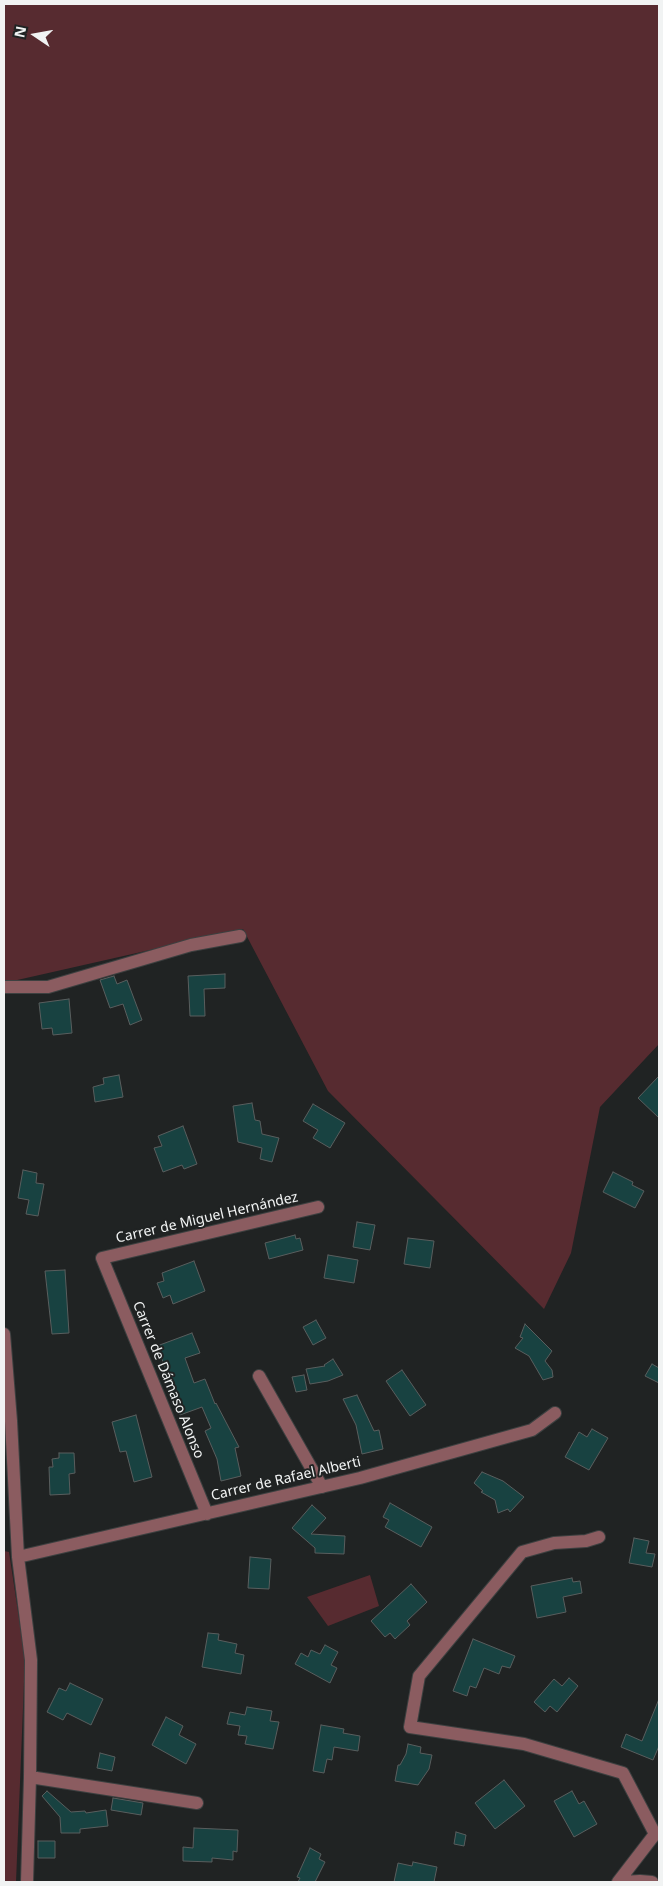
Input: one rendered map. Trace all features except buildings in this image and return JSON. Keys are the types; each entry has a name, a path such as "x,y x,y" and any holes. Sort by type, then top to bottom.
{"street":[{"path":"4,987 48,987 192,945 240,936"},
{"name":"Carrer de Miguel Hernández","path":"102,1258 318,1208"},
{"name":"Carrer de Dámaso Alonso","path":"102,1258 207,1514"},
{"path":"4,1334 11,1421 18,1558 31,1660 27,1882"},
{"path":"259,1376 322,1486"},
{"name":"Carrer de Rafael Alberti","path":"18,1558 360,1478 532,1430 555,1413"},
{"path":"599,1537 586,1541 554,1542 522,1552 418,1676 410,1727 524,1744 623,1774 655,1834 618,1882"},
{"path":"30,1777 197,1803"},
{"path":"623,1882 652,1882"}],"shaded area":[{"path":"4,4 659,4 659,1044 600,1107 571,1253 544,1309 328,1091 243,929 4,983"},
{"path":"4,1551 9,1552 25,1658 16,1882 4,1882"},
{"path":"370,1575 379,1606 328,1626 307,1597"}]}
